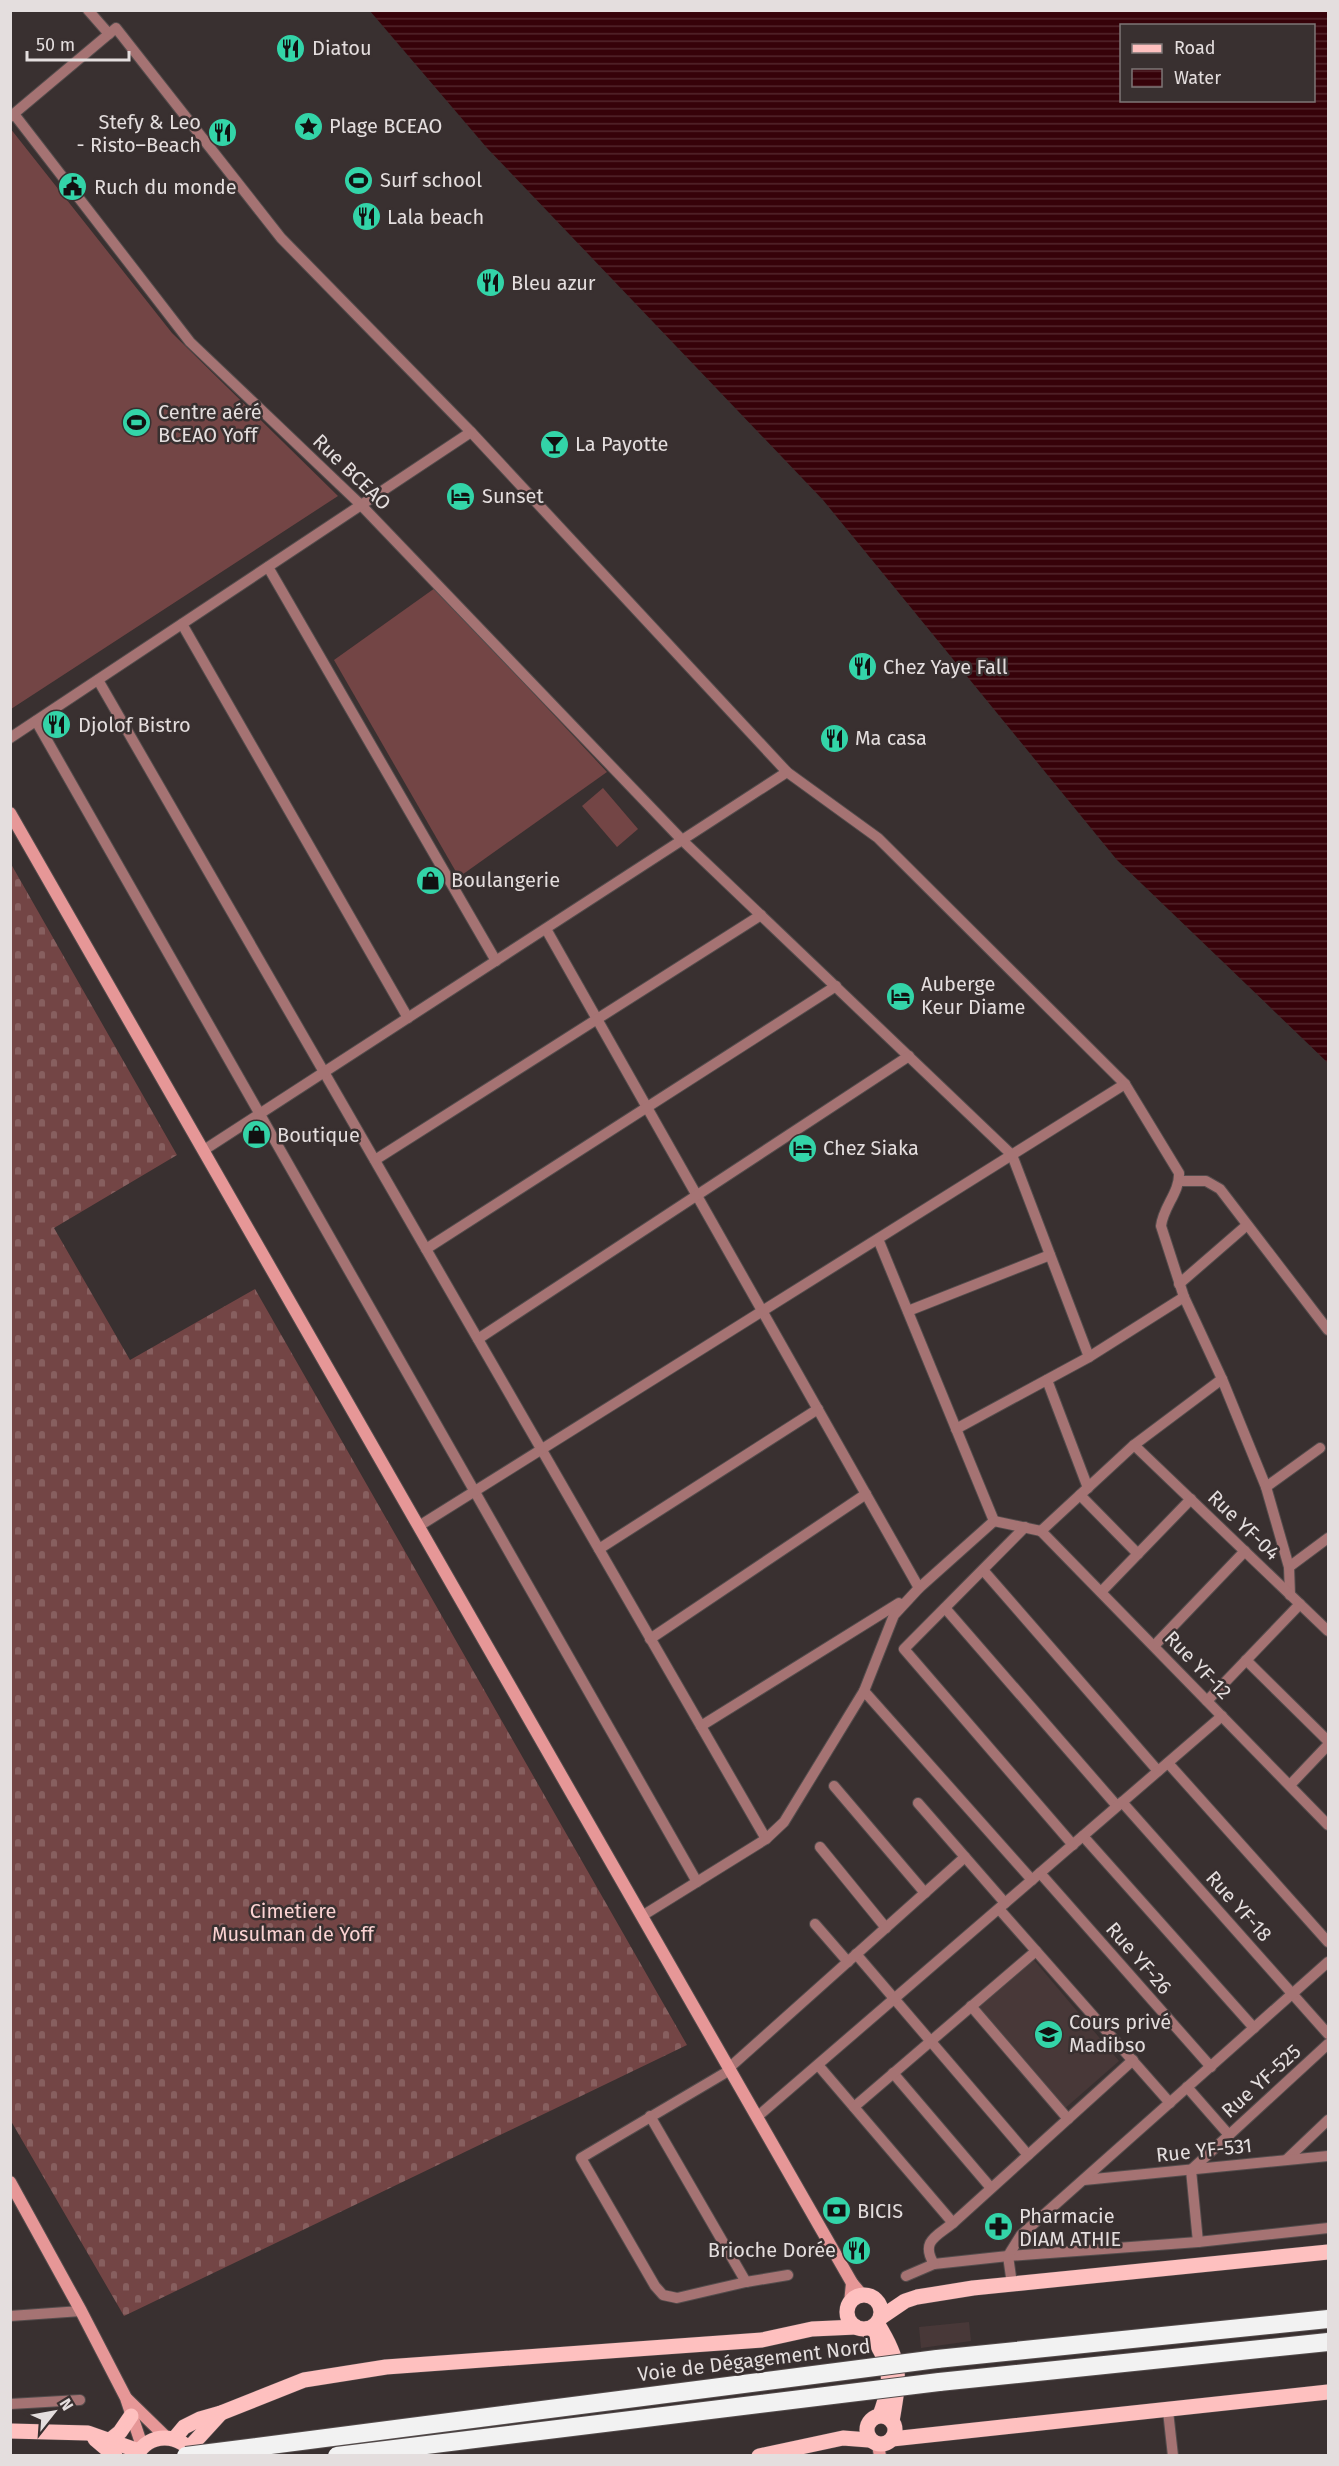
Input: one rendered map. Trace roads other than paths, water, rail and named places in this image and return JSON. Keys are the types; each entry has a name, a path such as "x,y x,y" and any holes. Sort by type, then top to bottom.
{"highway":[{"name":"Voie de Dégagement Nord","path":"190,2453 937,2359 1329,2319"},
{"path":"337,2456 939,2382 1329,2342"}],"main road":[{"path":"878,2302 904,2301 1012,2284 1329,2252"},
{"path":"812,2329 853,2304 873,2298 878,2302 882,2313 870,2324 851,2323 853,2304"},
{"path":"170,2438 184,2427 200,2419 304,2380 386,2367 762,2340 812,2329 870,2324 904,2301"},
{"path":"870,2324 889,2370 889,2391 881,2433"},
{"path":"759,2456 881,2433 923,2437 1329,2392"},
{"path":"10,2431 88,2433 139,2451 157,2438 170,2438 190,2453 221,2413"},
{"path":"110,2440 120,2432 131,2416"},
{"path":"88,2433 115,2456"}],"street":[{"path":"88,10 109,34"},
{"path":"12,116 116,28 281,238 471,432 787,772 878,838 1125,1084 1179,1173 1180,1181 1162,1219 1161,1226 1184,1297 1222,1379 1266,1487 1289,1567 1290,1595"},
{"name":"Rue BCEAO","path":"12,116 190,342 362,505 682,840 1012,1155"},
{"path":"10,738 471,432"},
{"path":"268,567 496,961"},
{"path":"182,624 408,1018"},
{"path":"98,680 766,1839"},
{"path":"36,721 697,1882"},
{"path":"204,1150 787,772"},
{"path":"10,813 852,2283 853,2304"},
{"path":"375,1160 761,915"},
{"path":"546,929 866,1494 916,1591"},
{"path":"426,1249 836,986"},
{"path":"478,1339 909,1056"},
{"path":"419,1526 1125,1084"},
{"path":"1012,1155 1089,1357"},
{"path":"1180,1181 1206,1181 1220,1189 1329,1330"},
{"path":"1179,1284 1247,1225"},
{"path":"878,1239 994,1521"},
{"path":"908,1311 1050,1255"},
{"path":"956,1429 1089,1357 1184,1297"},
{"path":"994,1521 1041,1531 1134,1444 1222,1379"},
{"path":"1047,1380 1084,1491 1138,1554"},
{"path":"599,1549 818,1409"},
{"name":"Rue YF-04","path":"1134,1444 1329,1632"},
{"path":"1266,1487 1320,1448"},
{"path":"650,1639 866,1494"},
{"path":"1101,1592 1191,1499"},
{"path":"642,1916 766,1839 784,1822 864,1691 894,1615 916,1591 994,1521"},
{"path":"1025,1527 904,1649 1073,1845"},
{"name":"Rue YF-12","path":"1041,1531 1329,1825"},
{"path":"1289,1567 1329,1538"},
{"path":"1154,1646 1245,1551"},
{"path":"983,1570 1158,1771"},
{"path":"701,1726 916,1591"},
{"path":"1207,1701 1300,1604"},
{"name":"Rue YF-18","path":"945,1608 1329,2034"},
{"path":"1246,1660 1329,1743 1290,1785"},
{"name":"Rue YF-26","path":"864,1691 1210,2067"},
{"path":"757,2117 1222,1716"},
{"path":"1168,1763 1329,1942"},
{"path":"834,1786 925,1893"},
{"path":"918,1803 965,1857 1036,1951 1170,2103"},
{"path":"1083,1836 1254,2028"},
{"path":"820,1847 886,1928"},
{"path":"788,2275 676,2298 663,2295 655,2286 581,2158 729,2069 965,1857"},
{"path":"815,1924 894,1999 1028,2155"},
{"path":"854,2107 1036,1951"},
{"path":"1012,2284 1008,2256 1022,2235 1329,1962"},
{"path":"971,2006 1068,2119"},
{"name":"Rue YF-525","path":"1191,2169 1329,2044"},
{"path":"934,2264 929,2256 928,2248 931,2240 953,2223 1133,2060"},
{"path":"818,2065 953,2223"},
{"path":"893,2073 992,2188"},
{"path":"1187,2087 1229,2135"},
{"path":"650,2116 746,2282"},
{"path":"1286,2160 1329,2120"},
{"name":"Rue YF-531","path":"1083,2180 1329,2156"},
{"path":"1191,2169 1198,2242"},
{"path":"10,2182 126,2398 139,2451"},
{"path":"906,2276 934,2264 1008,2256 1198,2242 1329,2228"},
{"path":"10,2316 81,2311"},
{"path":"126,2398 170,2438"},
{"path":"10,2404 80,2400"},
{"path":"1168,2411 1173,2456"}],"water":[{"path":"370,11 1328,11 1328,1063 1117,860 823,500 487,148"}],"place":[{"name":"Diatou","path":"291,48"},
{"name":"Plage BCEAO","path":"308,126"},
{"name":"Stefy & Leo - Risto–Beach","path":"222,133"},
{"name":"Surf school","path":"359,180"},
{"name":"Ruch du monde","path":"73,187"},
{"name":"Lala beach","path":"366,217"},
{"name":"Bleu azur","path":"490,283"},
{"name":"Centre aéré BCEAO Yoff","path":"137,423"},
{"name":"La Payotte","path":"554,444"},
{"name":"Sunset","path":"461,496"},
{"name":"Chez Yaye Fall","path":"862,667"},
{"name":"Djolof Bistro","path":"57,725"},
{"name":"Ma casa","path":"834,738"},
{"name":"Boulangerie","path":"430,880"},
{"name":"Auberge Keur Diame","path":"900,996"},
{"name":"Boutique","path":"256,1135"},
{"name":"Chez Siaka","path":"802,1148"},
{"name":"Cours privé Madibso","path":"1048,2034"},
{"name":"BICIS","path":"836,2211"},
{"name":"Pharmacie DIAM ATHIE","path":"998,2227"},
{"name":"Brioche Dorée","path":"857,2250"}],"park label":[{"name":"Cimetiere Musulman de Yoff","path":"293,1922"}]}
